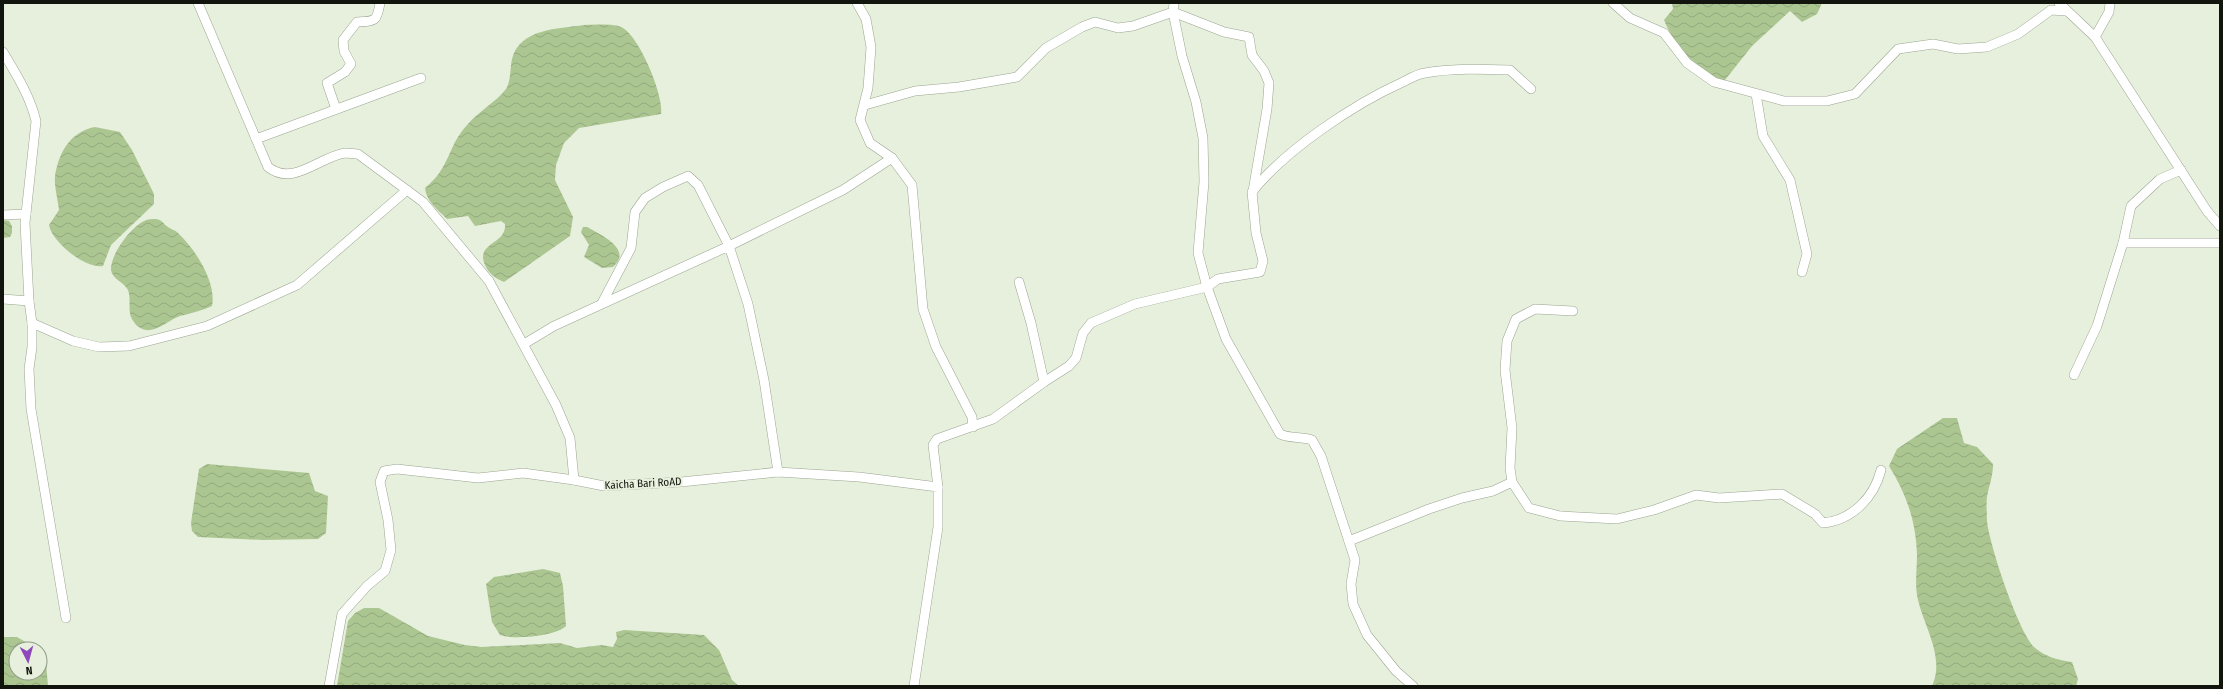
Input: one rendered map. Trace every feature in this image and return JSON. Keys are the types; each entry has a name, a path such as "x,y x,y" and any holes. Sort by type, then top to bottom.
{"street":[{"path":"198,3 268,167 274,172 291,173 345,153 358,154 423,202 489,281 556,405 570,438 574,480"},
{"path":"336,109 327,83 345,72 351,64 344,51 344,40 357,22 373,21 378,16 380,3"},
{"path":"857,3 866,19 871,47 865,105 860,120 870,143 892,158 912,185 923,308 936,347 972,417 973,427"},
{"path":"1613,3 1630,18 1664,33 1687,63 1714,82 1784,101 1827,101 1855,94 1898,49 1933,44 1958,49 1987,47 2018,34 2051,10 2066,11"},
{"path":"2059,3 2095,37 2207,210 2220,226"},
{"path":"2095,37 2109,12 2110,3"},
{"path":"865,105 915,91 960,87 1017,77 1046,48 1095,22 1118,28 1133,26 1173,7"},
{"path":"914,686 937,535 938,487 932,445 936,438 944,434 973,427 993,419 1069,366 1076,358 1083,333 1091,322 1135,304 1207,287 1218,279 1260,272 1263,261 1256,233 1252,192 1267,109 1269,83 1264,71 1252,56 1249,37 1224,32 1173,7"},
{"path":"1173,7 1182,56 1196,102 1203,138 1204,182 1198,253 1207,287 1226,339 1280,434 1288,438 1299,436 1312,440 1321,456 1355,560 1351,584 1353,604 1367,635 1396,671 1413,686"},
{"path":"3,52 24,88 32,106 36,121 26,214 28,301 32,323 29,369 31,409 66,618"},
{"path":"1252,192 1267,174 1306,141 1379,93 1424,73 1479,69 1510,70 1531,89"},
{"path":"256,139 420,78"},
{"path":"1756,94 1763,136 1790,180 1807,254 1807,261 1802,272"},
{"path":"524,344 554,326 729,246 843,190 892,158"},
{"path":"2074,375 2097,326 2123,243 2131,206 2160,179 2181,170"},
{"path":"602,303 631,248 635,212 645,198 663,187 688,176 698,185 729,246 748,304 764,380 778,472"},
{"path":"32,323 85,345 107,347 129,346 207,326 297,285 407,190"},
{"path":"3,215 26,214"},
{"path":"2123,243 2220,243"},
{"path":"1019,282 1031,323 1044,382"},
{"path":"3,299 28,301"},
{"path":"1573,311 1535,309 1516,319 1507,341 1505,370 1512,428 1510,468 1512,482 1529,508 1560,516 1617,519 1654,510 1696,495 1719,498 1782,494 1815,514 1823,523 1837,521 1855,512 1877,484 1881,470"},
{"name":"Kaicha Bari RoAD","path":"329,686 342,614 367,586 385,571 391,550 388,520 380,482 384,471 397,469 478,478 523,473 604,486 681,482 778,472 859,477 938,487"},
{"path":"1349,541 1429,509 1462,498 1493,491 1512,482"}],"water":[{"path":"1672,3 1822,3 1817,14 1802,22 1790,11 1752,46 1725,80 1720,80 1702,69 1686,55 1673,39 1664,20 1673,9"},
{"path":"584,25 615,25 623,28 630,34 637,43 650,68 659,94 661,114 579,128 564,143 556,165 555,180 573,217 570,236 504,282 490,273 485,265 483,257 487,247 501,236 504,231 505,224 501,221 475,226 468,216 447,219 430,201 425,188 440,172 461,132 472,119 497,98 508,86 512,59 516,49 523,41 531,36 552,29"},
{"path":"95,127 120,132 132,150 154,194 154,204 111,245 103,266 96,266 87,263 70,253 56,239 51,232 49,225 59,210 55,176 59,159 72,138 79,133"},
{"path":"148,219 160,220 166,226 178,233 192,248 208,277 213,297 212,306 180,316 158,328 148,330 135,324 130,314 130,298 128,290 114,276 111,270 114,257 118,249 133,229"},
{"path":"3,220 9,221 12,226 12,233 10,237 3,238"},
{"path":"583,227 587,227 606,238 617,248 619,254 618,260 613,267 602,268 584,257 589,245 581,232"},
{"path":"1943,418 1957,418 1964,443 1977,447 1993,464 1987,500 1987,521 1993,549 2013,608 2028,639 2035,648 2048,656 2072,662 2078,679 2076,686 1932,686 1936,675 1935,652 1917,595 1917,555 1915,531 1906,498 1889,466 1897,449"},
{"path":"207,464 309,473 315,491 328,496 326,533 318,539 263,540 198,537 192,531 191,523 199,469"},
{"path":"543,569 560,573 563,586 566,626 544,635 515,637 500,635 492,622 486,584 494,577"},
{"path":"364,608 379,608 428,636 465,645 481,647 560,643 577,648 602,645 613,647 617,639 616,632 624,630 704,635 719,650 732,680 739,686 337,686 348,621 355,613"},
{"path":"3,637 17,637 24,641 8,641 8,681 48,681 48,686 3,686"}]}
